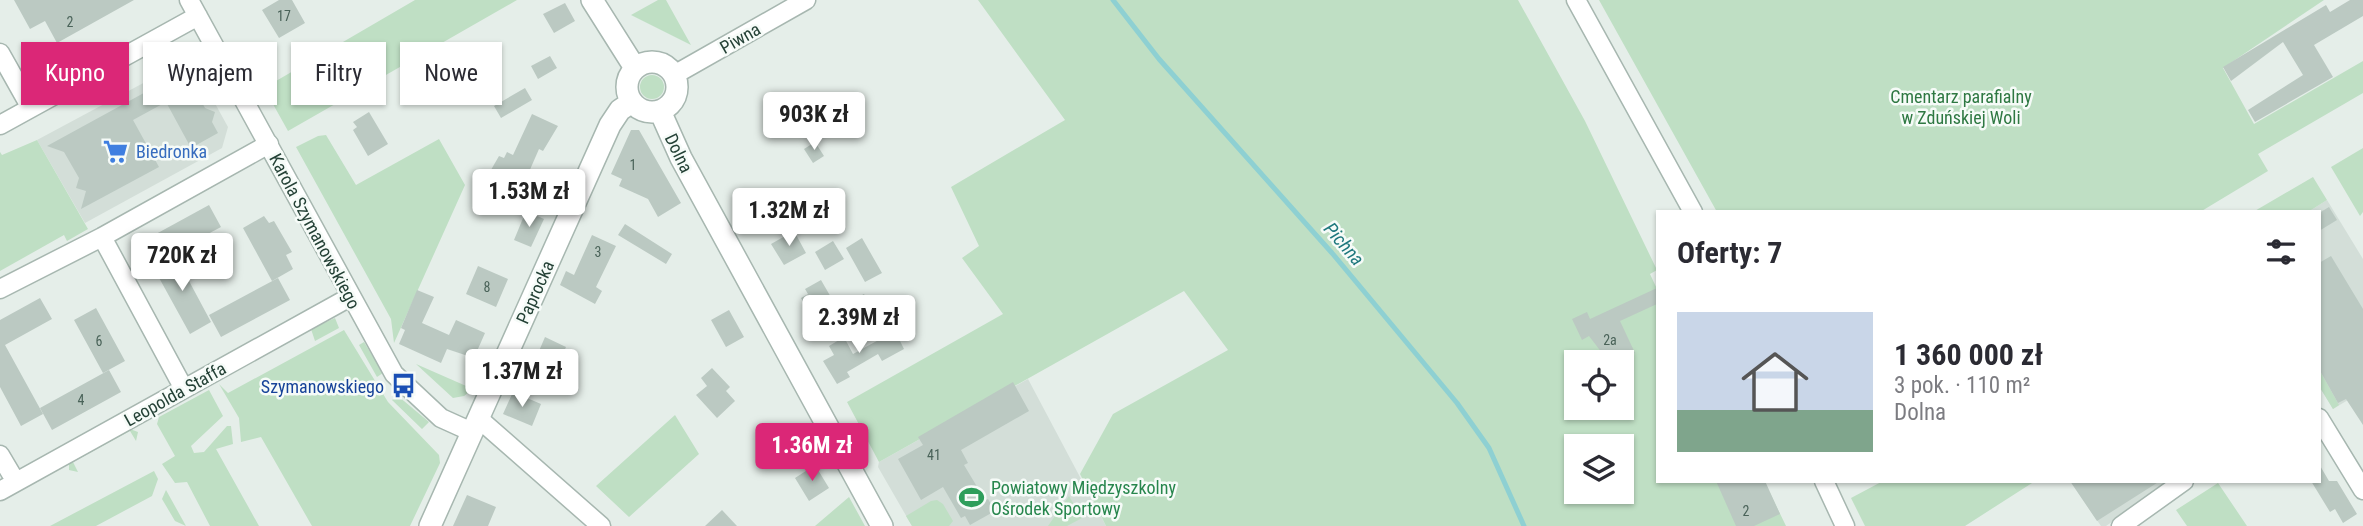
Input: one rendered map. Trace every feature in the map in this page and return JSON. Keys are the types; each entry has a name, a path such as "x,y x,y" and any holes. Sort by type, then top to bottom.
{"street":[{"path":"592,0 635,68"},
{"name":"Piwna","path":"674,75 806,0"},
{"path":"1576,0 1692,210"},
{"path":"0,125 193,8"},
{"name":"Karola Szymanowskiego","path":"193,8 370,334 404,386 441,418 475,425 601,526"},
{"path":"0,53 31,108"},
{"path":"656,62 674,75 676,92 667,107 660,111 644,111 632,102 627,84 635,68 656,62"},
{"name":"Paprocka","path":"430,526 610,125 620,110 632,102"},
{"name":"Dolna","path":"660,111 681,158 882,526"},
{"path":"0,289 102,237 269,144"},
{"path":"102,237 184,389"},
{"name":"Leopolda Staffa","path":"8,486 350,297"},
{"path":"2321,421 2363,490"},
{"path":"0,455 8,486"},
{"path":"1825,483 1845,526"},
{"path":"2121,526 2181,483"}],"shaded area":[{"path":"143,83 143,105 216,105 228,127 222,148 85,223 37,140 102,105 129,105 129,91"},
{"path":"2327,200 2363,259 2363,391 2333,409 2321,389 2321,210 2311,210"},
{"path":"1028,379 1106,526 912,526 878,467 879,462"},
{"path":"2071,483 2168,483 2106,526 2101,526"}],"green space":[{"path":"415,0 517,0 444,42 400,42 400,67 386,75 386,42 343,42"},
{"path":"658,0 666,0 691,45 631,15"},
{"path":"978,0 1518,0 1585,121 1656,268 1650,274 1656,287 1656,483 1732,483 1770,493 1786,526 1106,526 1080,474 1113,414 1228,350 1184,291 879,462 847,402 1003,314 962,258 979,246 951,187 1065,120"},
{"name":"Cmentarz parafialny w Zduńskiej Woli","path":"1599,0 2324,0 2223,68 2254,124 2363,61 2363,93 2258,154 2268,171 2203,210 1716,210"},
{"path":"291,72 291,105 333,105 288,131 273,105 277,105 277,80"},
{"path":"652,75 661,78 664,87 661,96 652,99 643,96 640,87 643,78"},
{"path":"326,135 356,185 439,139 465,185 394,343 391,319 296,147"},
{"path":"37,140 88,229 67,241 64,235 0,271 0,152 2,155"},
{"path":"2363,148 2363,212 2360,216 2331,167"},
{"path":"2313,177 2327,200 2311,210 2256,210"},
{"path":"335,318 339,328 315,341 311,329"},
{"path":"344,330 388,402 439,455 440,463 410,526 312,526 261,437 241,442 239,418 219,384 228,393"},
{"path":"364,342 383,373 377,377 359,345"},
{"path":"416,364 473,389 464,396 453,398"},
{"path":"2321,373 2339,405 2333,409 2321,389"},
{"path":"209,390 223,416 191,446 194,453 204,452 227,426 231,426 233,444 216,449 259,526 210,526 187,482 175,483 162,464 175,456 157,424 159,417"},
{"path":"398,396 429,422 422,429 392,400"},
{"path":"675,415 699,454 629,517 596,486"},
{"path":"130,429 138,432 136,441 130,431 73,462 78,472 69,470 69,462"},
{"path":"154,471 158,479 152,496 96,526 50,526"},
{"path":"1879,483 2032,483 1965,526 1865,526 1851,498"},
{"path":"2218,483 2247,526 2187,526 2176,510"},
{"path":"166,490 186,526 175,521 162,499"},
{"path":"1069,496 1082,518 1067,526 1048,526"},
{"path":"849,497 865,526 815,526"},
{"path":"937,500 943,504 953,521 949,526 912,526 906,516"}],"building":[{"path":"14,0 134,0 59,42 45,21 30,29"},
{"path":"279,0 292,0 305,23 279,38 262,10"},
{"path":"2350,0 2363,0 2363,16 2314,45 2333,77 2255,122 2248,110 2303,75 2283,42 2231,81 2223,67 2326,5 2330,12"},
{"path":"565,3 575,21 554,33 543,14"},
{"path":"550,56 557,68 538,79 531,66"},
{"path":"525,88 532,100 501,118 494,106 502,105 502,101"},
{"path":"143,93 143,105 160,105 133,120 159,167 81,209 86,191 76,188 79,178 64,152 47,146 122,105 129,105 129,101"},
{"path":"168,105 203,105 215,112 212,122 218,133 191,148"},
{"path":"369,112 388,144 368,156 353,130 357,127 353,122"},
{"path":"532,114 558,126 543,151 539,149 518,197 484,182 499,156 504,158 507,152 513,155"},
{"path":"631,130 639,130 681,203 658,217 648,199 619,186 622,179 611,174"},
{"path":"815,142 824,156 813,163 804,149"},
{"path":"209,205 221,227 168,255 156,234"},
{"path":"2329,207 2337,220 2321,230 2321,212"},
{"path":"526,211 544,219 531,247 514,240"},
{"path":"264,216 269,223 274,221 292,252 286,255 293,269 272,281 243,228"},
{"path":"625,224 672,254 666,264 618,235"},
{"path":"794,231 806,253 784,265 771,244"},
{"path":"592,235 616,246 596,287 602,291 595,304 560,285 566,271 574,275"},
{"path":"862,238 882,273 865,282 846,248"},
{"path":"833,241 844,259 825,270 815,252"},
{"path":"174,253 211,322 190,334 152,265"},
{"path":"2331,256 2363,309 2363,425 2346,399 2338,403 2321,373 2321,262"},
{"path":"478,266 508,279 496,307 466,294"},
{"path":"278,278 290,300 221,337 209,315"},
{"path":"821,280 836,306 813,320 801,298 808,294 805,289"},
{"path":"1656,288 1656,304 1620,321 1634,350 1600,350 1589,336 1582,340 1572,319 1587,312 1590,319"},
{"path":"417,290 434,297 422,323 449,335 456,320 485,333 474,358 447,349 441,363 399,344 405,330 401,328"},
{"path":"864,294 871,307 849,319 842,306"},
{"path":"40,298 52,319 5,345 43,414 21,426 0,387 0,320"},
{"path":"96,308 125,361 103,373 74,320"},
{"path":"729,310 744,337 726,347 711,320"},
{"path":"895,331 904,349 882,361 878,354 847,372 850,377 837,384 823,361 834,355 829,346 844,337 853,354"},
{"path":"545,337 566,347 557,368 536,358"},
{"path":"712,368 730,387 726,391 735,401 717,418 696,395 707,386 701,378"},
{"path":"109,370 121,392 52,430 40,408"},
{"path":"1013,382 1029,411 961,450 968,463 964,465 985,500 988,499 995,511 970,525 965,516 961,518 943,487 921,500 898,459 923,445 918,437"},
{"path":"513,392 541,404 532,426 503,414"},
{"path":"815,465 829,488 809,501 795,478"},
{"path":"2321,467 2329,481 2337,481 2357,514 2343,523 2335,509 2330,512 2312,483 2321,483"},
{"path":"1717,483 1766,483 1780,514 1754,526 1736,526"},
{"path":"2071,483 2157,483 2097,521"},
{"path":"467,495 496,507 488,526 453,526"},
{"path":"722,510 737,526 705,526"}],"waterway":[{"name":"Pichna","path":"1113,0 1159,59 1332,253 1457,403 1489,448 1524,526"}],"place":[{"name":"Biedronka","path":"116,151"},
{"name":"Szymanowskiego","path":"404,386"},
{"name":"Powiatowy Międzyszkolny Ośrodek Sportowy","path":"971,497"}]}
